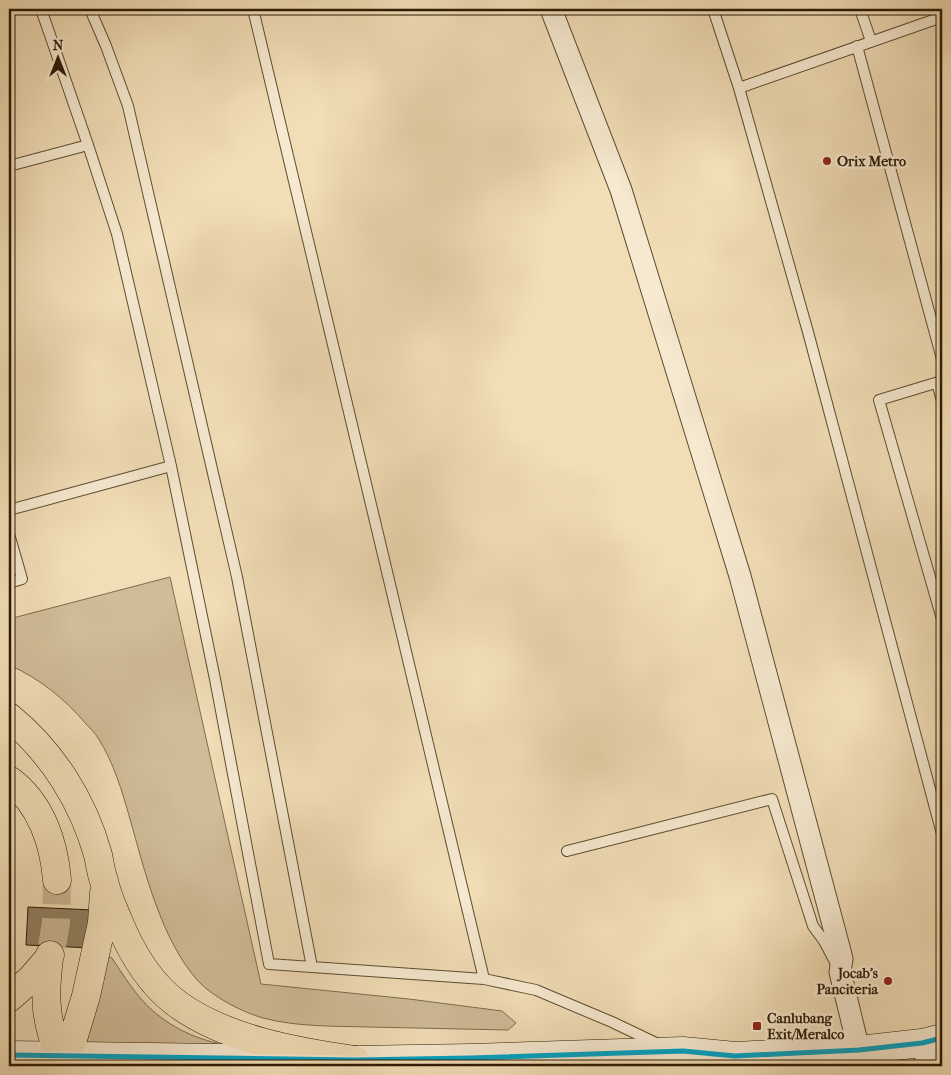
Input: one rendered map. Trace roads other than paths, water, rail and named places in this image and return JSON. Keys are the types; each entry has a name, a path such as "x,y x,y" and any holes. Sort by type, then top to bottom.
{"highway":[{"path":"9,717 37,743 70,788 86,821 119,924 134,956 161,990 174,1002 192,1014 207,1022 247,1037 291,1049 355,1060"},
{"path":"9,780 28,798 48,834 56,863 57,880"},
{"path":"60,1061 72,1042 86,996 102,923 104,882"},
{"path":"9,998 32,979 50,952 46,978 46,1013 60,1061"}],"main road":[{"path":"9,1055 60,1061 355,1060 672,1055 683,1051 724,1056 931,1049"},
{"path":"709,1066 749,1055"}],"street":[{"path":"551,9 621,190 740,576 839,947 842,959 840,972 859,1050"}],"lane":[{"path":"41,9 117,234 171,466 215,679 269,964 484,979 536,990 612,1022 672,1055"},
{"path":"90,9 128,106 237,577 312,967"},
{"path":"253,9 484,979"},
{"path":"712,9 739,88 808,332 942,834"},
{"path":"860,9 871,42"},
{"path":"739,88 942,17"},
{"path":"858,46 942,359"},
{"path":"9,166 88,145"},
{"path":"942,401 940,382 879,400 939,599 942,619"},
{"path":"9,510 171,466"},
{"path":"9,534 22,579 9,582"},
{"path":"568,851 772,799 813,926 840,972"}],"tunnel":[{"path":"52,946 56,923 57,880"}],"place":[{"name":"Orix Metro","path":"827,161"},
{"name":"Jocab's Panciteria","path":"888,981"},
{"name":"Canlubang Exit/Meralco","path":"757,1026"}]}
